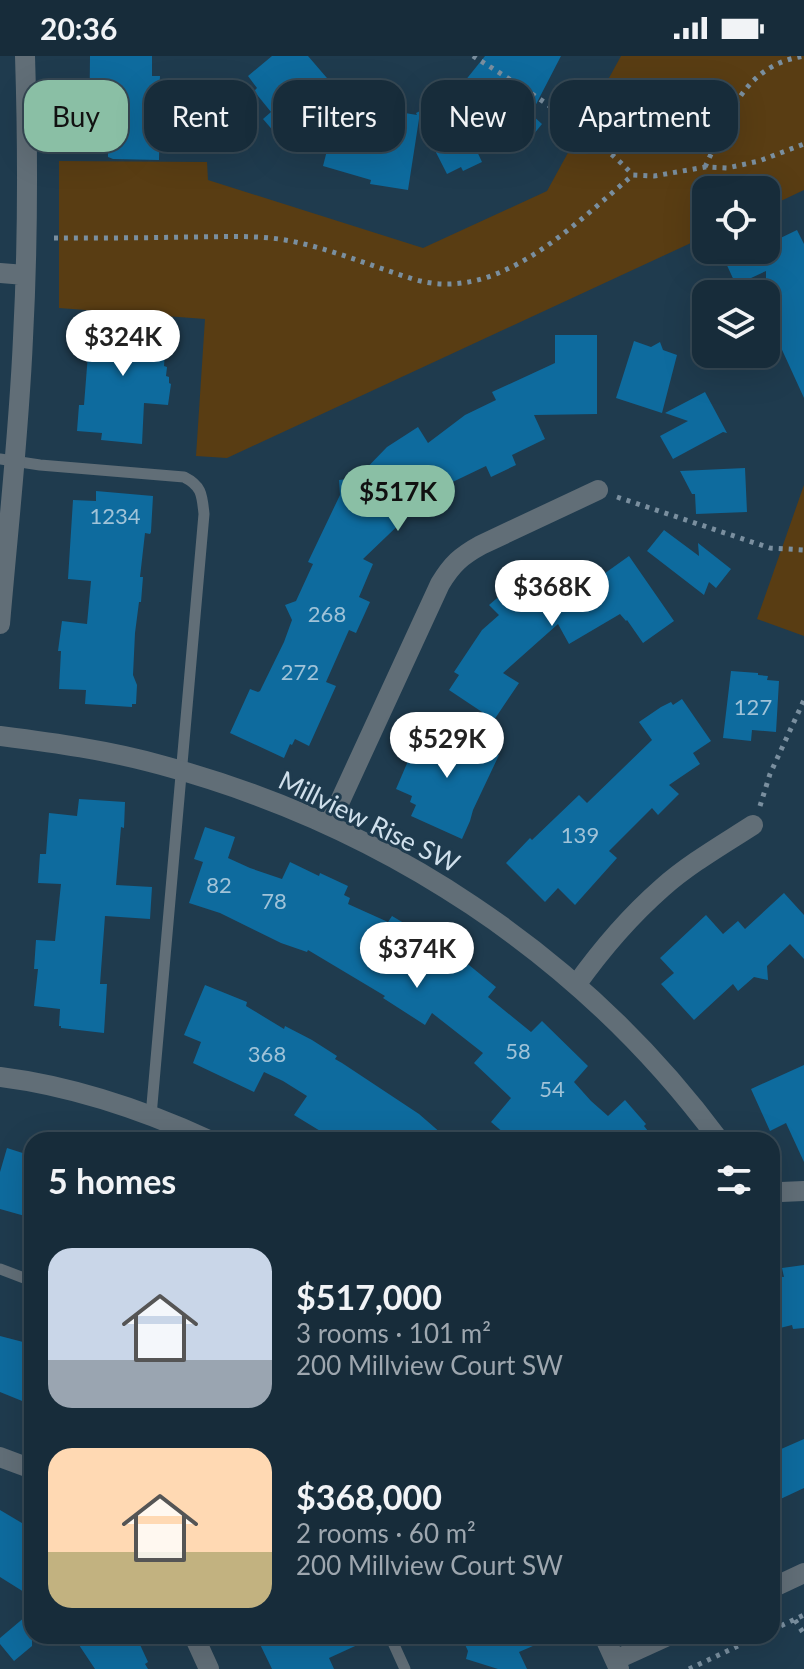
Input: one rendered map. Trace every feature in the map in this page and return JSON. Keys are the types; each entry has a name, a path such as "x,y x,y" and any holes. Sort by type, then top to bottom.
{"street":[{"path":"0,624 7,459 23,340 27,132 25,56"},
{"path":"0,273 25,275"},
{"path":"329,825 451,566 481,545 598,490"},
{"name":"Millview Rise SW","path":"0,736 121,755 181,771 264,798 329,825 411,866 518,938 576,985 641,1046 713,1132"},
{"path":"576,985 601,950 662,887 753,825"},
{"path":"0,1077 86,1094 190,1132"},
{"path":"780,1191 804,1191"},
{"path":"0,1457 24,1466"},
{"path":"780,1585 803,1577"},
{"path":"198,1644 209,1669"},
{"path":"608,1644 617,1665 654,1644"}],"lane":[{"path":"7,459 40,465 184,477 199,488 202,499 204,514 151,1116"},
{"path":"0,1269 24,1278"},
{"path":"394,1644 405,1669"}],"path":[{"path":"473,56 581,129 633,175"},
{"path":"705,167 739,97 753,80 768,67 788,57 804,56"},
{"path":"54,238 279,239 347,256 415,279 452,284 481,279 535,254 565,233 633,175 654,176 705,167 727,168 759,161 804,144"},
{"path":"598,490 770,548 804,550"},
{"path":"753,825 770,774 804,700"},
{"path":"780,1627 804,1615"},
{"path":"795,1620 804,1634"},
{"path":"689,1669 742,1644"}],"shaded area":[{"path":"621,56 804,56 804,190 780,201 780,176 692,176 692,242 227,458 196,456 205,319 59,308 59,161 207,162 208,180 423,248 547,191 568,152 738,152 738,80 608,80"},
{"path":"804,485 804,636 757,619"}],"building":[{"path":"90,56 152,56 152,76 160,76 160,80 144,80 144,152 159,152 159,160 108,157 108,152 128,152 128,80 90,80"},
{"path":"272,56 308,56 329,80 273,80 273,131 263,119 271,112 257,95 257,80 251,80 248,76"},
{"path":"485,56 561,56 534,108 534,80 466,80"},
{"path":"421,111 408,190 370,184 371,180 323,166 327,152 405,152 405,113 417,115"},
{"path":"534,117 542,124 534,134"},
{"path":"436,152 477,152 482,162 447,174"},
{"path":"797,230 804,244 804,398 780,345 780,280 766,280 766,271 747,280 734,280 726,264 780,264 780,238"},
{"path":"106,318 162,323 161,339 166,339 164,366 167,367 166,376 171,384 168,405 144,403 142,444 101,440 102,433 77,431 79,405 84,405 88,354 82,354 85,327 105,329"},
{"path":"555,335 597,335 597,414 534,415 545,439 512,455 516,465 491,477 486,466 438,489 441,493 411,513 363,559 373,564 359,597 370,602 356,633 349,630 326,682 336,686 309,746 295,739 284,758 230,733 250,689 260,691 284,642 292,620 285,605 296,601 313,564 308,562 340,495 339,480 357,478 387,447 418,427 428,443 465,415 496,400 492,392 555,363"},
{"path":"634,341 651,347 660,342 663,350 677,355 662,413 616,398"},
{"path":"705,392 727,433 723,432 673,459 660,436 688,421 665,413"},
{"path":"745,468 747,512 696,514 695,494 692,494 680,471"},
{"path":"96,491 153,496 151,532 145,533 140,577 143,577 133,675 137,685 136,704 132,707 85,704 86,690 59,689 61,651 58,651 62,621 87,624 91,581 68,579 73,500 96,501"},
{"path":"664,530 699,556 698,543 731,569 716,588 709,582 704,595 647,551"},
{"path":"629,556 674,621 643,643 620,614 569,644 558,624 503,673 519,683 494,720 449,690 459,675 454,672 482,630 499,615 489,605 510,587 523,600 562,578 569,591 584,582 587,586"},
{"path":"731,671 758,673 768,676 767,680 779,681 776,732 752,730 751,741 723,738"},
{"path":"682,699 711,741 693,753 700,764 669,785 679,794 658,815 652,808 609,851 617,858 575,905 558,888 545,902 506,863 579,795 587,803 652,740 639,722 661,707 671,702 673,705"},
{"path":"431,723 499,755 462,839 411,816 416,805 410,802 412,796 396,789 408,761 413,763"},
{"path":"79,799 125,802 116,885 152,887 150,919 105,916 100,984 107,984 104,1033 61,1028 60,1009 34,1006 38,969 34,969 36,940 55,941 61,884 38,883 40,854 46,854 49,813 77,816"},
{"path":"205,827 235,837 228,858 250,868 282,879 290,862 348,886 344,895 350,898 348,904 388,922 392,916 453,952 496,987 488,997 531,1032 542,1021 588,1066 574,1082 591,1101 608,1116 625,1100 646,1124 644,1126 649,1132 503,1132 491,1122 511,1098 474,1063 483,1053 432,1013 425,1025 383,998 385,996 308,950 281,943 220,913 189,903 203,862 194,859"},
{"path":"784,893 804,915 804,959 790,944 767,966 768,980 754,977 738,991 733,984 694,1020 661,984 674,973 660,958 706,915 723,934 738,921 745,929"},
{"path":"205,985 247,1002 246,1006 284,1029 285,1026 312,1040 337,1056 335,1059 419,1114 440,1132 322,1132 294,1115 307,1096 264,1072 254,1092 193,1063 201,1042 184,1035"},
{"path":"804,1065 804,1162 786,1123 770,1131 751,1089"},
{"path":"7,1148 24,1153 24,1216 0,1209 0,1172"},
{"path":"804,1265 804,1328 793,1329 792,1325 780,1328 782,1268"},
{"path":"0,1336 24,1342 24,1402 0,1392"},
{"path":"804,1439 804,1488 780,1499 780,1450"},
{"path":"0,1510 24,1524 24,1592 0,1577"},
{"path":"24,1618 24,1644 32,1646 14,1661 0,1644 0,1638"},
{"path":"78,1644 140,1644 148,1662 145,1664 148,1669 95,1669"},
{"path":"260,1644 360,1644 329,1658 334,1669 272,1669"},
{"path":"465,1644 538,1644 519,1652 527,1669 498,1669 466,1659 468,1651"}]}
